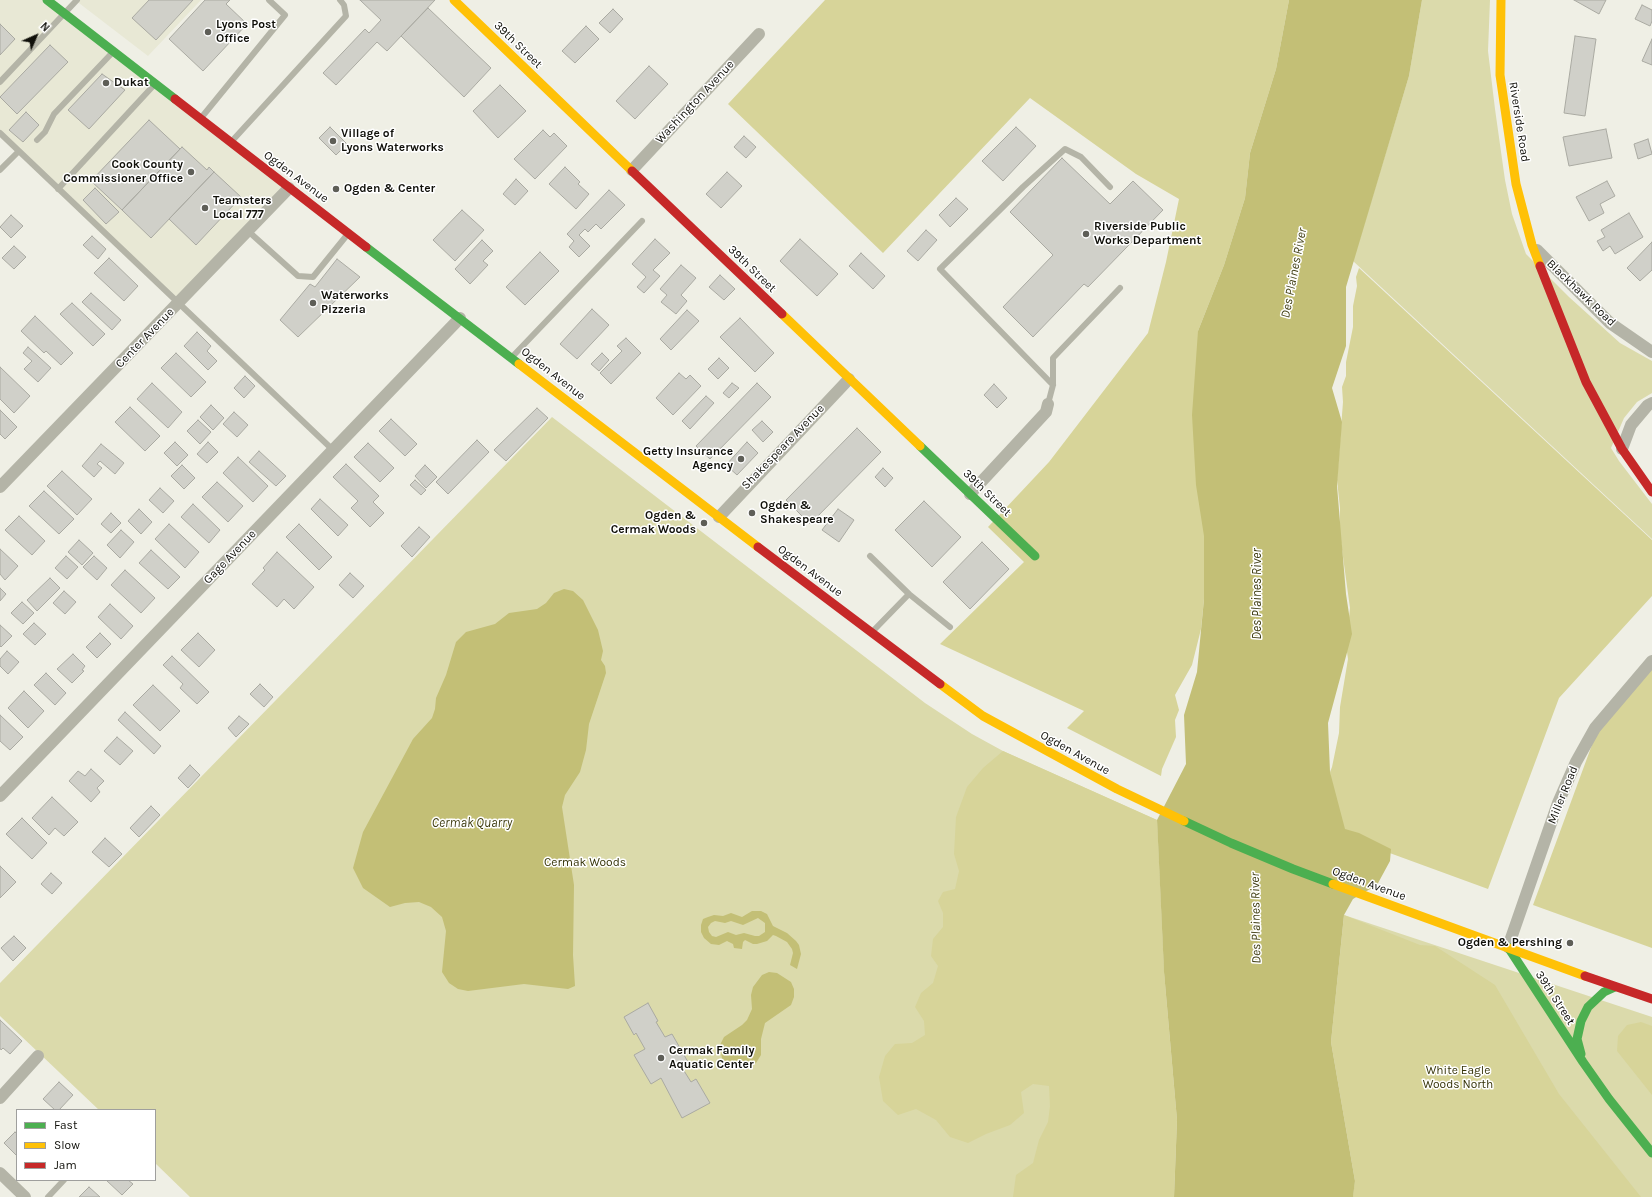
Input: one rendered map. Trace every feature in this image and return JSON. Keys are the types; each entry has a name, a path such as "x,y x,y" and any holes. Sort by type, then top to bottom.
{"main road":[{"name":"Ogden Avenue","path":"47,0 289,188 719,517 983,716 1117,789 1231,843 1293,869 1615,987 1652,999"},
{"name":"39th Street","path":"454,0 1035,556"},
{"name":"Riverside Road","path":"1501,0 1500,75 1516,184 1532,245 1586,382 1622,449 1652,492"},
{"name":"39th Street","path":"1508,948 1583,1062 1609,1099 1652,1154"},
{"name":"39th Street","path":"1583,1062 1577,1039 1581,1021 1588,1007 1595,999 1604,992 1615,987"}],"street":[{"name":"Washington Avenue","path":"632,170 759,34"},
{"name":"Center Avenue","path":"0,488 289,188"},
{"name":"Blackhawk Road","path":"1532,245 1610,324 1652,352"},
{"name":"Gage Avenue","path":"0,796 460,318"},
{"name":"Shakespeare Avenue","path":"719,517 849,379"},
{"path":"1622,449 1631,425 1648,405 1652,403"},
{"path":"970,494 1046,412 1048,404"},
{"name":"Miller Road","path":"1508,948 1558,803 1576,762 1595,728 1652,661"},
{"path":"0,1098 38,1056"},
{"path":"0,1173 24,1197"}],"lane":[{"path":"0,82 77,0"},
{"path":"200,119 285,15 269,0"},
{"path":"230,142 346,16 344,5 340,0"},
{"path":"37,140 45,132 54,114 114,52"},
{"path":"58,188 155,84"},
{"path":"0,133 333,450"},
{"path":"1053,385 940,269 1023,187 1065,149 1081,158 1110,187"},
{"path":"0,170 18,151"},
{"path":"511,357 642,221"},
{"path":"248,231 298,276 313,277 348,233"},
{"path":"1048,404 1053,385 1053,358 1120,288"},
{"path":"870,556 909,594 950,627"},
{"path":"872,633 909,594"},
{"path":"48,1197 63,1181"}],"shaded area":[{"path":"0,0 42,0 284,188 175,300 0,133"},
{"path":"75,0 201,0 148,56"}],"green space":[{"path":"825,0 1289,0 1276,69 1250,153 1245,198 1224,265 1198,331 1213,508 1201,629 1192,665 1175,695 1179,710 1175,720 1176,737 1162,769 1161,776 1067,728 1084,711 940,644 1024,562 988,527 1049,462 1148,333 1166,262 1179,199 1136,174 1030,98 883,253 728,104"},
{"path":"1422,0 1490,0 1488,51 1505,180 1512,214 1526,254 1569,297 1620,343 1652,361 1652,393 1637,402 1624,418 1611,448 1619,461 1652,504 1652,539 1353,261 1409,76"},
{"path":"1359,268 1652,540 1652,596 1559,698 1488,889 1335,833 1330,772 1339,733 1340,707 1348,659 1346,645 1350,608 1340,535 1340,508 1337,480 1343,402 1342,387 1346,376 1346,362 1353,327 1353,306 1357,286 1356,277"},
{"name":"Cermak Woods","path":"552,417 925,703 972,734 1003,751 1157,820 1174,1197 190,1197 156,1164 156,1109 98,1109 0,1016 0,983"},
{"path":"1652,667 1652,948 1533,905 1600,723"},
{"path":"1003,751 1157,820 1164,972 1177,1120 1174,1197 1013,1197 1016,1175 1033,1163 1039,1140 1048,1122 1050,1106 1049,1086 1033,1084 1021,1092 1024,1113 1010,1125 968,1143 950,1137 936,1120 916,1109 898,1115 883,1101 879,1077 885,1056 895,1044 912,1043 925,1035 924,1021 915,1007 921,993 933,983 938,966 931,956 933,939 943,927 943,913 938,901 943,892 955,889 959,871 954,854 956,817 967,787 983,768"},
{"name":"White Eagle Woods North","path":"1344,915 1652,1017 1652,1197 1353,1197 1355,1181"},
{"name":"White Eagle Woods North","path":"1344,915 1420,945 1435,946 1495,985 1559,1094 1641,1197 1353,1197 1355,1181 1331,1042"},
{"path":"1641,1022 1652,1026 1652,1095 1617,1051 1618,1036 1627,1025"}],"water":[{"name":"Des Plaines River","path":"1289,0 1422,0 1409,76 1346,287 1346,346 1332,388 1342,422 1337,486 1346,594 1352,634 1328,723 1330,772 1345,829 1359,833 1391,849 1390,861 1377,885 1353,899 1344,915 1331,1042 1355,1181 1353,1197 1174,1197 1177,1120 1164,972 1157,820 1186,764 1184,715 1197,672 1204,599 1204,536 1196,485 1192,415 1198,331 1224,265 1245,198 1250,153 1276,69"},
{"name":"Cermak Quarry","path":"564,589 573,591 583,600 598,630 603,651 601,660 605,666 606,673 589,724 586,750 580,772 565,795 562,807 574,885 573,955 575,986 568,989 524,984 468,991 458,989 449,983 442,972 446,931 442,917 431,907 419,902 405,903 390,907 363,888 353,868 363,832 413,739 432,718 436,698 446,675 456,642 466,632 495,624 509,613 537,609 546,603 554,593"},
{"path":"752,911 761,911 767,914 773,926 787,933 796,941 799,945 801,954 797,969 790,965 793,953 792,949 787,942 776,936 773,935 767,941 757,944 753,944 745,940 743,942 742,949 734,948 733,944 727,941 719,945 711,944 704,938 701,932 703,919 708,917 714,915 723,916 731,913 742,917","holes":["758,918 765,923 765,932 759,936 744,933 736,935 728,932 716,937 712,936 708,927 715,921 725,923 731,921 743,925"]},
{"path":"769,972 777,973 791,982 794,989 794,997 791,1005 765,1023 761,1039 761,1055 756,1063 748,1069 734,1069 727,1066 722,1059 720,1045 724,1037 747,1020 752,1009 751,995 753,987 762,975"}],"building":[{"path":"149,0 193,0 156,40 132,18"},
{"name":"Lyons Post Office","path":"205,0 230,0 226,4 247,24 203,71 169,39"},
{"path":"360,0 435,0 387,51 377,42 336,85 323,73 365,29 369,33 381,20"},
{"path":"1574,0 1606,0 1599,14"},
{"path":"1642,5 1652,10 1652,21 1650,26 1635,19"},
{"path":"428,8 491,68 464,97 401,36"},
{"path":"613,9 623,19 610,33 599,23"},
{"path":"0,24 15,39 0,55"},
{"path":"586,26 599,39 575,63 562,51"},
{"path":"1575,36 1596,39 1585,116 1564,113"},
{"path":"1652,39 1652,65 1642,61"},
{"path":"50,45 68,62 17,114 0,97"},
{"path":"649,66 668,84 635,119 616,101"},
{"path":"102,74 125,90 89,129 68,110"},
{"path":"500,85 526,111 498,138 473,111"},
{"path":"26,112 39,125 23,142 9,130"},
{"path":"149,120 180,149 122,210 91,181"},
{"name":"Village of Lyons Waterworks","path":"330,127 347,144 336,155 319,138"},
{"path":"1016,127 1036,146 1003,181 982,161"},
{"path":"1606,129 1612,158 1569,166 1563,137"},
{"path":"543,130 550,137 554,133 567,146 535,179 514,159"},
{"path":"744,136 756,147 746,158 734,147"},
{"path":"1648,139 1652,154 1638,159 1634,144"},
{"path":"182,147 207,170 209,167 214,172 151,238 122,210"},
{"name":"Riverside Public Works Department","path":"1062,158 1110,204 1133,181 1163,210 1088,287 1084,284 1033,337 1003,307 1053,255 1010,212"},
{"path":"565,167 580,182 578,184 589,194 576,209 549,184"},
{"name":"Teamsters Local 777","path":"214,172 241,197 196,245 169,219"},
{"path":"727,172 742,186 721,208 706,194"},
{"path":"516,179 528,191 515,205 503,194"},
{"path":"1607,181 1615,196 1600,204 1604,213 1589,221 1576,197"},
{"path":"95,188 119,212 106,224 83,200"},
{"path":"609,190 625,205 601,229 596,224 588,232 585,229 579,235 590,246 579,257 569,247 574,241 567,234"},
{"path":"956,198 968,209 950,227 939,215"},
{"path":"462,210 484,230 455,261 433,240"},
{"path":"1629,213 1643,237 1615,254 1610,246 1603,251 1597,241 1605,237 1601,230"},
{"path":"11,215 23,226 11,238 0,227"},
{"path":"926,230 937,240 918,261 907,251"},
{"path":"92,236 106,249 98,259 83,245"},
{"path":"655,239 670,253 653,270 660,276 644,293 637,287 646,277 632,264"},
{"path":"800,239 838,274 817,296 780,261"},
{"path":"482,240 493,251 483,261 488,265 470,284 455,269"},
{"path":"1652,242 1652,270 1640,281 1627,268"},
{"path":"14,246 26,257 14,269 2,258"},
{"path":"540,252 559,271 525,305 506,287"},
{"path":"861,253 885,276 873,289 849,266"},
{"path":"109,258 138,286 124,301 94,273"},
{"name":"Waterworks Pizzeria","path":"337,259 360,277 298,337 280,320 310,284 315,287"},
{"path":"681,265 696,278 681,295 687,301 676,314 661,302 667,295 660,289"},
{"path":"720,275 735,289 724,300 709,287"},
{"path":"91,293 121,320 112,330 82,302"},
{"path":"72,303 105,334 93,346 60,314"},
{"path":"592,309 609,325 577,359 560,344"},
{"path":"687,310 699,321 671,350 660,339"},
{"path":"35,316 73,353 61,365 46,351 44,353 21,331"},
{"path":"740,318 774,353 755,372 720,337"},
{"path":"197,332 211,346 207,351 217,361 208,370 184,346"},
{"path":"626,338 641,353 611,384 600,373 622,351 617,346"},
{"path":"28,347 51,368 38,382 24,369 32,361 23,353"},
{"path":"176,353 206,382 191,397 161,368"},
{"path":"602,353 609,360 599,371 591,364"},
{"path":"719,358 729,368 718,379 708,369"},
{"path":"0,367 30,396 14,413 0,399"},
{"path":"679,373 686,379 690,375 701,386 673,415 656,398"},
{"path":"245,376 255,386 244,398 234,388"},
{"path":"152,383 182,412 168,428 137,399"},
{"path":"732,383 739,388 729,398 723,393"},
{"path":"757,383 771,397 710,459 696,446"},
{"path":"994,384 1007,398 997,408 984,395"},
{"path":"706,396 714,403 690,429 682,421"},
{"path":"211,405 224,418 213,430 200,417"},
{"path":"130,407 160,436 145,451 115,422"},
{"path":"537,408 548,418 506,461 494,450"},
{"path":"0,410 17,427 5,439 0,434"},
{"path":"234,412 248,425 237,437 223,424"},
{"path":"391,419 417,444 405,456 379,431"},
{"path":"198,420 211,432 200,444 187,431"},
{"path":"762,421 773,432 763,442 752,430"},
{"path":"857,428 881,452 810,524 786,500"},
{"path":"477,440 489,452 448,494 436,482"},
{"path":"175,442 188,455 177,466 164,453"},
{"path":"208,442 218,452 207,463 197,454"},
{"path":"747,442 758,453 737,475 726,465"},
{"path":"368,443 394,468 380,482 354,457"},
{"path":"101,444 124,463 115,474 100,461 97,464 102,468 94,477 82,466"},
{"path":"259,451 286,476 276,486 249,462"},
{"path":"238,457 268,486 253,502 223,473"},
{"path":"346,464 379,496 373,502 384,513 370,527 351,508 358,501 333,477"},
{"path":"182,465 195,478 184,489 171,476"},
{"path":"425,465 437,477 426,488 415,476"},
{"path":"883,468 893,478 885,487 875,477"},
{"path":"62,471 92,499 77,515 47,486"},
{"path":"415,480 426,490 421,495 410,485"},
{"path":"217,482 243,506 228,522 202,497"},
{"path":"160,488 174,501 163,513 149,500"},
{"path":"44,491 74,519 59,534 29,506"},
{"path":"320,499 348,525 338,536 311,509"},
{"path":"924,501 961,537 932,567 895,530"},
{"path":"193,504 220,530 209,543 181,517"},
{"path":"139,509 152,522 141,534 128,521"},
{"path":"838,509 854,520 839,542 822,530"},
{"path":"111,513 121,523 111,533 101,524"},
{"path":"19,516 45,541 32,555 5,530"},
{"path":"169,524 199,552 185,568 155,539"},
{"path":"299,524 332,557 319,570 286,537"},
{"path":"419,527 430,537 412,557 401,546"},
{"path":"121,530 134,542 120,558 107,545"},
{"path":"79,540 93,553 82,565 68,552"},
{"path":"982,542 1009,569 970,609 943,582"},
{"path":"0,549 18,566 5,580 0,574"},
{"path":"151,550 180,577 168,589 139,563"},
{"path":"277,552 314,587 294,609 284,599 277,607 252,584 265,570 263,568"},
{"path":"66,556 78,567 67,579 55,568"},
{"path":"94,556 107,568 97,580 83,567"},
{"path":"125,570 155,598 141,613 111,585"},
{"path":"350,573 364,586 353,598 339,585"},
{"path":"50,578 60,588 37,611 27,600"},
{"path":"0,588 6,594 0,601"},
{"path":"64,591 76,602 65,614 53,603"},
{"path":"22,602 34,613 23,624 11,613"},
{"path":"110,604 133,626 121,639 98,617"},
{"path":"34,623 46,634 35,645 23,634"},
{"path":"0,625 12,636 1,647 0,646"},
{"path":"100,633 111,644 97,658 86,647"},
{"path":"198,633 215,650 199,667 181,650"},
{"path":"7,651 19,662 8,674 0,666 0,659"},
{"path":"73,654 85,666 82,670 84,671 72,683 57,669"},
{"path":"172,656 209,692 197,704 180,688 183,684 163,665"},
{"path":"46,673 66,693 55,705 34,685"},
{"path":"260,684 273,697 264,707 250,694"},
{"path":"153,685 180,711 160,731 133,705"},
{"path":"24,691 44,711 28,728 8,708"},
{"path":"125,712 161,746 154,754 118,720"},
{"path":"0,715 23,737 10,750 0,741"},
{"path":"239,716 249,724 236,737 228,728"},
{"path":"117,737 133,751 120,765 104,751"},
{"path":"190,765 200,775 188,788 178,778"},
{"path":"91,769 104,781 97,788 100,792 91,802 69,781 78,771 85,776"},
{"path":"52,797 78,822 64,836 55,828 49,835 32,818"},
{"path":"151,806 160,815 139,837 130,828"},
{"path":"22,818 47,843 32,859 6,834"},
{"path":"105,838 122,854 109,867 92,852"},
{"path":"0,866 16,882 0,898"},
{"path":"51,873 62,883 52,894 41,884"},
{"path":"14,936 26,948 13,961 1,948"},
{"name":"Cermak Family Aquatic Center","path":"648,1003 658,1021 656,1022 665,1037 672,1034 688,1062 681,1066 691,1082 696,1079 710,1103 682,1118 661,1078 651,1084 634,1055 645,1049 636,1033 634,1035 624,1017"},
{"path":"0,1020 22,1041 10,1054 3,1048 1,1050 0,1048"},
{"path":"59,1082 73,1095 60,1109 54,1109 43,1099"},
{"path":"15,1132 16,1155 4,1143"},
{"path":"107,1181 129,1181 133,1184 122,1195"},
{"path":"89,1187 100,1197 79,1197"}],"traffic: fast":[{"path":"47,0 175,99"},
{"path":"366,247 519,364"},
{"path":"920,446 1035,556"},
{"path":"1184,821 1231,843 1333,884"},
{"path":"1508,947 1583,1062 1609,1099 1652,1153"},
{"path":"1581,1054 1577,1039 1581,1021 1588,1007 1604,992 1615,987"}],"traffic: slow":[{"path":"454,0 632,171"},
{"path":"1501,0 1500,75 1516,184 1532,245 1540,266"},
{"path":"782,314 920,446"},
{"path":"519,364 758,547"},
{"path":"940,684 983,716 1117,789 1184,821"},
{"path":"1333,884 1585,976"}],"traffic: jam":[{"path":"175,99 366,247"},
{"path":"632,171 782,314"},
{"path":"1540,266 1586,382 1622,449 1652,492"},
{"path":"758,547 940,684"},
{"path":"1585,976 1652,999"}],"place":[{"name":"Lyons Post Office","path":"208,32"},
{"name":"Dukat","path":"106,83"},
{"name":"Village of Lyons Waterworks","path":"333,141"},
{"name":"Cook County Commissioner Office","path":"191,172"},
{"name":"Ogden & Center","path":"336,189"},
{"name":"Teamsters Local 777","path":"205,208"},
{"name":"Riverside Public Works Department","path":"1086,234"},
{"name":"Waterworks Pizzeria","path":"313,303"},
{"name":"Getty Insurance Agency","path":"741,459"},
{"name":"Ogden & Shakespeare","path":"752,513"},
{"name":"Ogden & Cermak Woods","path":"704,523"},
{"name":"Ogden & Pershing","path":"1570,943"},
{"name":"Cermak Family Aquatic Center","path":"661,1058"}]}
